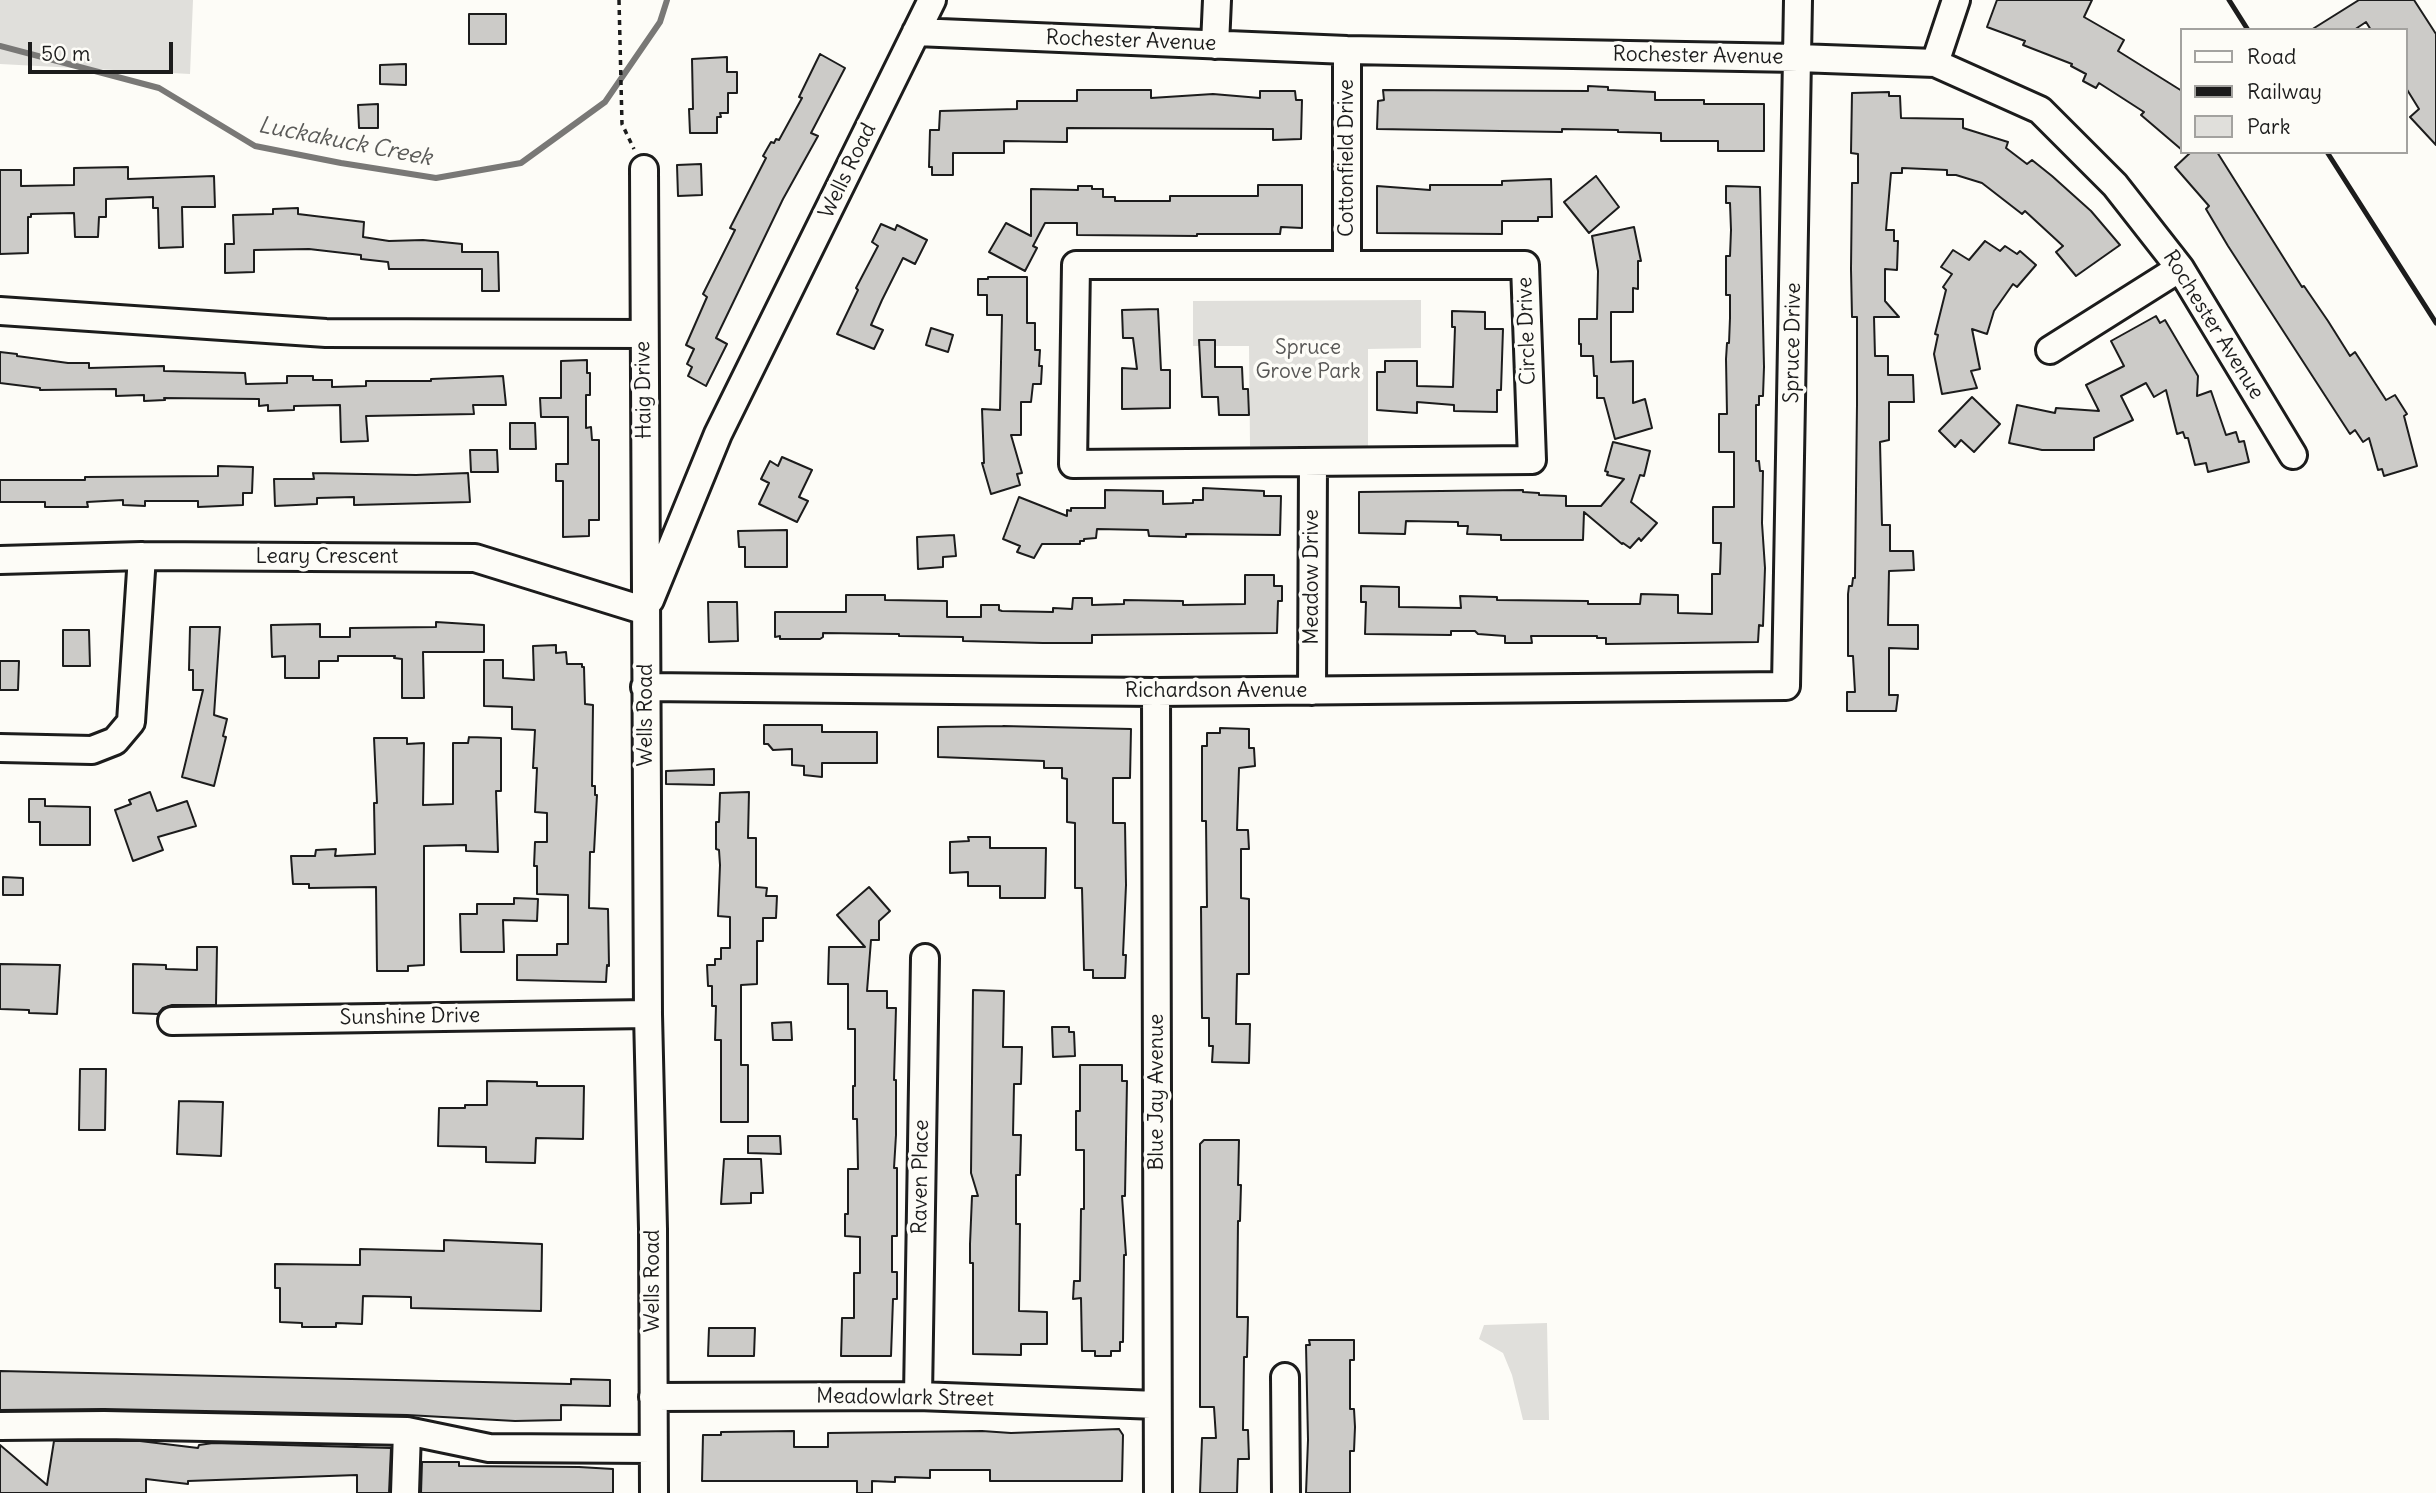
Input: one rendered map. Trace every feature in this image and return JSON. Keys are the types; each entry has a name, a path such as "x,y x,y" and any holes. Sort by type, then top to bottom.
{"street":[{"name":"Wells Road","path":"654,1493 646,611 718,434 932,0"},
{"path":"1215,45 1217,0"},
{"name":"Spruce Drive","path":"1786,687 1798,0"},
{"path":"1936,63 1956,0"},
{"name":"Rochester Avenue","path":"916,32 1347,50 1936,63 2040,110 2115,185 2180,268 2293,455"},
{"name":"Cottonfield Drive","path":"1347,50 1347,265"},
{"name":"Haig Drive","path":"644,169 646,611"},
{"name":"Circle Drive","path":"1076,265 1525,265 1532,460 1313,463 1073,464 1076,265"},
{"path":"2050,350 2180,268"},
{"path":"0,311 326,333 643,334"},
{"name":"Meadow Drive","path":"1312,691 1313,463"},
{"path":"0,748 92,751 115,741 131,722 142,556"},
{"name":"Leary Crescent","path":"0,560 142,556 475,558 646,611"},
{"name":"Richardson Avenue","path":"645,687 1156,692 1786,687"},
{"name":"Blue Jay Avenue","path":"1156,692 1158,1493"},
{"name":"Raven Place","path":"918,1396 925,958"},
{"name":"Sunshine Drive","path":"172,1021 648,1014"},
{"path":"1285,1377 1286,1493"},
{"name":"Meadowlark Street","path":"653,1396 918,1396 1157,1405"},
{"path":"0,1426 118,1425 407,1431 489,1448 653,1449"},
{"path":"405,1493 407,1431"}],"path":[{"path":"619,0 622,124 644,169"}],"green space":[{"path":"0,0 193,0 190,74 0,64"},
{"name":"Spruce Grove Park","path":"1421,300 1421,348 1368,349 1368,446 1250,446 1249,346 1193,346 1193,301"},
{"path":"1547,1323 1549,1420 1523,1420 1512,1375 1503,1353 1479,1339 1484,1325"}],"building":[{"path":"1997,0 2092,0 2084,17 2124,40 2118,51 2180,90 2180,148 2141,115 2144,112 2099,83 2096,88 2083,81 2086,74 2071,66 2072,64 2023,45 2025,41 1987,27"},
{"path":"2359,0 2414,0 2436,34 2436,145 2410,117 2419,109 2408,91 2408,28 2370,28 2366,22 2357,28 2314,28"},
{"path":"469,14 506,14 506,44 469,44"},
{"path":"820,54 845,68 811,133 818,136 783,199 716,338 727,344 706,386 688,376 692,367 687,364 694,349 686,345 707,297 703,294 735,230 730,228 766,158 763,156 771,142 779,140 802,98 799,97"},
{"path":"727,57 727,72 737,72 737,93 728,93 728,113 720,113 721,117 717,117 717,133 690,133 689,109 693,109 692,59"},
{"path":"406,64 406,85 380,84 380,65"},
{"path":"1588,86 1608,87 1608,90 1655,92 1655,100 1704,100 1704,104 1764,104 1764,151 1718,151 1718,141 1661,141 1661,133 1618,130 1562,129 1562,132 1377,129 1378,101 1384,100 1383,90 1588,91"},
{"path":"1077,90 1151,90 1151,98 1213,94 1260,98 1260,91 1295,91 1296,100 1302,100 1301,139 1273,140 1273,129 1067,128 1067,142 1004,141 1004,153 953,153 953,175 932,175 932,167 929,167 930,130 939,130 940,111 1017,109 1017,101 1077,101"},
{"path":"1889,92 1889,96 1900,96 1901,118 1963,119 1963,128 2008,142 2006,148 2027,164 2032,160 2052,176 2091,211 2120,245 2076,276 2056,252 2063,246 2025,211 2022,214 1982,183 1947,175 1947,170 1902,168 1902,173 1891,173 1886,230 1894,230 1894,241 1898,241 1897,270 1885,269 1885,301 1899,317 1874,317 1875,356 1888,356 1888,375 1913,375 1914,402 1889,402 1889,440 1880,442 1882,525 1890,525 1890,551 1913,551 1914,570 1889,571 1888,625 1918,625 1918,649 1889,648 1889,695 1898,695 1896,711 1847,711 1847,692 1855,692 1853,656 1848,656 1848,594 1849,586 1852,586 1855,578 1857,404 1857,317 1852,317 1851,269 1852,183 1858,183 1858,154 1851,153 1852,93"},
{"path":"378,104 378,128 359,128 358,105"},
{"path":"2189,154 2218,154 2302,287 2304,286 2350,356 2355,352 2386,400 2395,395 2407,414 2404,416 2417,466 2384,476 2382,469 2378,470 2369,438 2363,442 2355,430 2350,434 2228,246 2206,209 2209,206 2175,167"},
{"path":"701,164 702,195 678,196 677,165"},
{"path":"128,167 128,179 214,176 215,207 182,207 183,247 159,248 158,208 153,208 153,197 106,199 106,217 99,217 98,237 75,237 74,213 31,214 31,217 28,217 28,253 0,254 0,170 21,170 21,186 74,185 74,168"},
{"path":"1596,176 1619,207 1589,233 1564,202"},
{"path":"1551,179 1552,217 1538,217 1538,221 1502,221 1502,234 1377,233 1377,186 1430,190 1430,185 1502,185 1502,181"},
{"path":"1258,185 1302,185 1302,228 1281,227 1280,234 1077,235 1077,223 1045,223 1033,246 1037,248 1025,271 989,252 1006,223 1031,236 1031,189 1078,190 1078,186 1092,186 1092,189 1103,189 1103,197 1115,197 1115,201 1170,201 1170,196 1258,196"},
{"path":"1726,186 1760,187 1764,367 1763,396 1759,396 1759,405 1756,405 1756,461 1759,461 1760,471 1763,471 1765,568 1763,626 1759,625 1758,642 1606,644 1606,638 1597,636 1531,636 1532,643 1505,643 1505,636 1478,634 1475,631 1451,631 1451,635 1365,634 1366,602 1361,602 1361,586 1399,587 1399,607 1461,608 1460,596 1497,597 1497,600 1640,604 1641,594 1678,595 1678,613 1712,614 1712,574 1720,574 1721,543 1713,543 1713,507 1734,507 1734,452 1719,452 1719,414 1727,414 1726,359 1730,318 1730,295 1726,295 1726,256 1730,256 1731,230"},
{"path":"298,208 298,214 364,222 363,237 389,241 423,240 462,244 462,252 498,252 499,291 482,291 482,269 389,269 388,262 361,259 361,255 309,249 254,250 254,272 225,273 225,244 234,244 233,215 273,214 273,209"},
{"path":"881,224 895,230 897,225 927,240 915,264 903,258 882,300 871,325 883,330 874,349 837,334 858,290 856,288 878,246 872,242"},
{"path":"1634,227 1641,261 1638,261 1638,289 1633,288 1633,312 1611,312 1611,362 1633,361 1633,403 1645,399 1652,428 1615,439 1604,398 1597,398 1593,356 1581,356 1579,319 1597,319 1598,271 1592,236"},
{"path":"1985,241 2000,251 2005,246 2017,254 2020,251 2036,265 2017,287 2013,284 1994,311 1987,334 1972,329 1980,369 1971,371 1977,388 1942,394 1934,354 1938,335 1935,334 1946,290 1943,287 1952,274 1941,267 1953,250 1969,260"},
{"path":"1027,277 1027,323 1035,323 1035,350 1040,350 1039,366 1042,366 1041,384 1033,384 1031,402 1021,402 1021,435 1011,435 1022,473 1017,474 1020,485 991,494 982,463 982,409 1000,410 1002,315 987,315 987,295 978,295 978,279"},
{"path":"1158,309 1161,370 1170,370 1170,408 1122,409 1122,368 1137,369 1133,338 1123,338 1122,310"},
{"path":"1452,311 1485,312 1485,329 1503,329 1501,390 1497,390 1497,412 1454,411 1454,405 1417,402 1417,413 1377,410 1377,372 1385,372 1385,361 1417,361 1417,386 1453,387 1455,327 1452,327"},
{"path":"2156,316 2160,323 2165,320 2198,376 2197,396 2211,391 2226,435 2236,432 2239,442 2244,441 2249,462 2208,472 2206,463 2195,465 2188,438 2185,438 2183,432 2177,434 2166,390 2154,397 2146,383 2121,396 2133,420 2094,438 2094,450 2042,450 2009,443 2017,405 2055,413 2056,408 2099,411 2086,385 2124,366 2111,341"},
{"path":"931,328 953,335 948,352 926,345"},
{"path":"1199,340 1215,340 1215,367 1242,367 1243,389 1248,389 1249,415 1219,415 1218,397 1202,397"},
{"path":"0,352 68,363 89,363 89,368 164,366 164,371 245,373 246,384 287,383 287,376 313,376 313,380 332,380 332,387 366,386 366,381 431,381 503,376 506,405 473,405 474,414 366,416 368,441 341,442 340,405 294,406 294,410 268,411 268,405 259,406 259,399 164,398 165,400 144,401 144,395 116,396 116,389 40,390 0,383"},
{"path":"587,360 590,395 586,395 586,428 591,427 592,440 599,440 599,520 589,520 589,536 563,537 563,481 556,481 556,464 568,464 568,417 541,417 540,398 561,398 561,361"},
{"path":"1972,397 2000,424 1974,452 1961,440 1955,447 1939,431"},
{"path":"510,423 535,423 536,449 510,449"},
{"path":"1613,442 1650,451 1644,476 1640,475 1631,502 1657,523 1641,541 1639,538 1630,548 1584,512 1583,540 1501,540 1501,535 1467,534 1468,526 1458,526 1458,522 1406,521 1405,534 1359,533 1359,492 1523,490 1539,495 1566,496 1566,506 1601,506 1624,479 1607,475 1608,472 1605,471"},
{"path":"470,450 497,450 498,472 471,472"},
{"path":"782,457 812,470 799,497 808,501 797,522 759,504 769,483 761,479 770,461 778,466"},
{"path":"218,466 253,467 252,493 243,493 243,505 198,507 198,501 145,501 145,506 123,505 123,500 87,502 88,507 45,507 45,502 0,502 0,480 218,476"},
{"path":"313,473 468,473 470,502 354,505 354,497 317,498 317,504 275,506 274,479 314,479"},
{"path":"1203,488 1264,491 1264,496 1281,496 1280,535 1149,536 1148,530 1097,529 1096,538 1084,539 1080,544 1042,544 1034,558 1017,552 1020,546 1003,539 1019,497 1067,516 1067,510 1071,511 1071,508 1105,508 1105,490 1163,491 1163,504 1203,500"},
{"path":"787,530 787,567 745,567 745,547 739,547 738,531"},
{"path":"954,535 956,556 943,557 943,567 918,569 917,537"},
{"path":"1245,575 1274,575 1274,586 1282,586 1282,601 1278,601 1277,633 1092,635 1092,643 963,641 963,637 899,634 823,633 820,639 775,637 775,612 846,612 846,595 885,595 885,600 947,601 947,617 981,617 981,605 999,605 999,610 1002,611 1053,612 1053,608 1072,609 1073,598 1092,598 1092,605 1124,604 1124,600 1183,601 1183,605 1245,604"},
{"path":"708,602 737,602 738,641 709,642"},
{"path":"436,622 484,625 484,652 423,652 424,698 402,698 402,659 394,658 395,656 338,656 338,661 319,661 319,678 285,678 285,656 272,657 271,625 320,624 320,637 350,637 350,628 436,627"},
{"path":"190,627 220,627 214,715 227,719 223,736 226,737 214,786 182,777 203,690 193,690 193,670 189,670"},
{"path":"63,630 89,630 90,666 63,666"},
{"path":"556,645 556,653 566,652 567,664 582,664 584,667 585,704 593,705 592,786 595,786 597,795 594,852 590,852 589,908 608,909 609,966 607,965 606,982 517,980 517,955 557,955 557,944 568,944 568,895 537,894 535,842 547,842 547,813 535,812 535,730 512,729 512,707 484,706 484,660 503,660 503,678 534,680 533,646"},
{"path":"0,661 19,661 18,690 0,690"},
{"path":"764,725 822,725 822,732 877,732 877,763 822,763 822,777 804,775 804,766 792,765 792,749 773,750 768,744 764,744"},
{"path":"938,727 1131,729 1130,778 1113,778 1113,823 1125,823 1125,978 1093,978 1093,970 1084,970 1082,888 1075,888 1075,823 1067,822 1067,779 1062,778 1062,768 1044,768 1044,761 938,757"},
{"path":"1220,728 1249,729 1249,748 1254,748 1255,766 1239,768 1237,830 1248,830 1249,849 1241,849 1241,898 1249,899 1249,974 1237,974 1236,1024 1250,1024 1249,1063 1212,1062 1209,1018 1202,1018 1201,907 1207,907 1206,821 1202,821 1202,746 1207,746 1207,733 1220,733"},
{"path":"469,737 501,738 501,791 496,791 498,852 466,851 466,845 424,846 424,965 408,966 408,971 377,971 376,887 309,888 309,884 293,884 291,856 315,856 316,850 336,849 335,856 375,854 374,803 377,803 374,738 407,738 407,744 424,743 423,805 453,804 453,743 468,743"},
{"path":"714,769 714,785 666,784 666,771"},
{"path":"150,792 157,811 187,801 196,826 158,837 163,850 133,861 115,810 131,804 129,800"},
{"path":"749,792 748,838 756,838 756,887 767,888 766,896 777,896 776,918 763,918 763,941 757,941 757,984 741,985 741,1065 748,1065 748,1122 721,1122 721,1040 715,1040 716,1006 712,1006 712,986 708,986 707,965 715,965 715,959 721,959 721,948 730,948 730,917 718,916 720,865 719,850 716,849 716,822 719,822 720,793"},
{"path":"29,799 45,799 45,806 90,807 90,845 40,845 40,822 29,822"},
{"path":"968,837 990,837 990,848 1046,848 1045,898 1000,898 1000,886 968,886 968,872 950,873 950,842 969,841"},
{"path":"3,877 23,878 23,895 3,895"},
{"path":"869,887 890,911 879,921 879,940 871,940 867,991 887,991 887,1008 896,1008 894,1168 897,1168 897,1236 892,1236 892,1272 897,1272 897,1299 893,1299 891,1356 841,1356 842,1318 854,1318 854,1273 860,1273 860,1237 845,1236 848,1169 858,1169 857,1119 853,1119 855,1029 848,1029 848,984 828,984 829,947 865,947 837,915"},
{"path":"514,898 538,899 537,921 503,920 504,952 461,952 460,914 477,914 477,904 514,904"},
{"path":"197,947 217,947 216,1005 172,1005 163,1008 158,1014 133,1013 133,964 197,970"},
{"path":"0,964 60,965 57,1014 0,1009"},
{"path":"973,990 1004,991 1003,1047 1022,1047 1021,1084 1014,1084 1013,1135 1021,1135 1020,1175 1016,1175 1016,1224 1020,1224 1019,1311 1047,1312 1047,1344 1021,1344 1021,1355 973,1354 973,1263 970,1263 970,1244 972,1196 978,1196 971,1173"},
{"path":"791,1022 792,1040 773,1040 772,1023"},
{"path":"1052,1027 1069,1027 1069,1032 1074,1032 1075,1056 1053,1057"},
{"path":"1080,1065 1122,1065 1122,1081 1127,1081 1125,1196 1122,1196 1126,1255 1123,1342 1120,1342 1120,1351 1111,1351 1111,1356 1095,1356 1095,1351 1082,1351 1081,1298 1073,1299 1074,1281 1080,1281 1081,1209 1084,1209 1084,1150 1076,1150 1076,1111 1080,1111"},
{"path":"80,1069 106,1069 105,1130 79,1130"},
{"path":"487,1081 537,1082 537,1086 584,1086 583,1139 536,1138 535,1163 486,1162 486,1147 438,1146 439,1108 487,1105"},
{"path":"179,1101 223,1102 221,1156 177,1154"},
{"path":"748,1136 780,1136 781,1154 748,1153"},
{"path":"1204,1140 1239,1140 1238,1185 1241,1185 1237,1317 1248,1317 1247,1357 1244,1357 1243,1430 1248,1430 1249,1459 1238,1459 1237,1493 1200,1493 1202,1438 1216,1438 1214,1407 1200,1407 1200,1144"},
{"path":"724,1159 761,1159 763,1193 751,1193 751,1203 721,1204"},
{"path":"444,1240 542,1244 541,1311 411,1308 411,1297 363,1296 362,1324 336,1323 336,1327 302,1327 302,1323 280,1322 280,1288 275,1288 275,1264 360,1265 360,1249 444,1251"},
{"path":"709,1328 755,1328 754,1356 708,1356"},
{"path":"1309,1340 1354,1340 1354,1360 1350,1360 1350,1409 1354,1409 1355,1427 1354,1451 1350,1451 1350,1493 1306,1493 1306,1345 1310,1345"},
{"path":"0,1371 571,1384 571,1379 610,1380 610,1406 561,1405 561,1420 515,1421 407,1415 104,1409 0,1410"},
{"path":"1119,1429 1123,1435 1122,1481 990,1481 990,1470 930,1470 930,1478 895,1477 895,1482 872,1481 872,1493 857,1493 857,1481 702,1481 703,1435 721,1435 721,1432 794,1431 794,1447 828,1447 828,1433 1011,1433"},
{"path":"54,1441 140,1441 198,1448 199,1445 213,1443 391,1448 389,1493 357,1493 357,1475 188,1481 188,1484 146,1479 146,1493 0,1493 0,1445 47,1485"},
{"path":"422,1462 459,1462 459,1466 613,1469 613,1493 421,1493"}],"waterway":[{"name":"Luckakuck Creek","path":"0,46 159,88 255,146 436,178 521,163 605,102 660,22 667,0"}],"railway":[{"path":"2229,0 2247,28"},
{"path":"2328,154 2436,323"}]}
